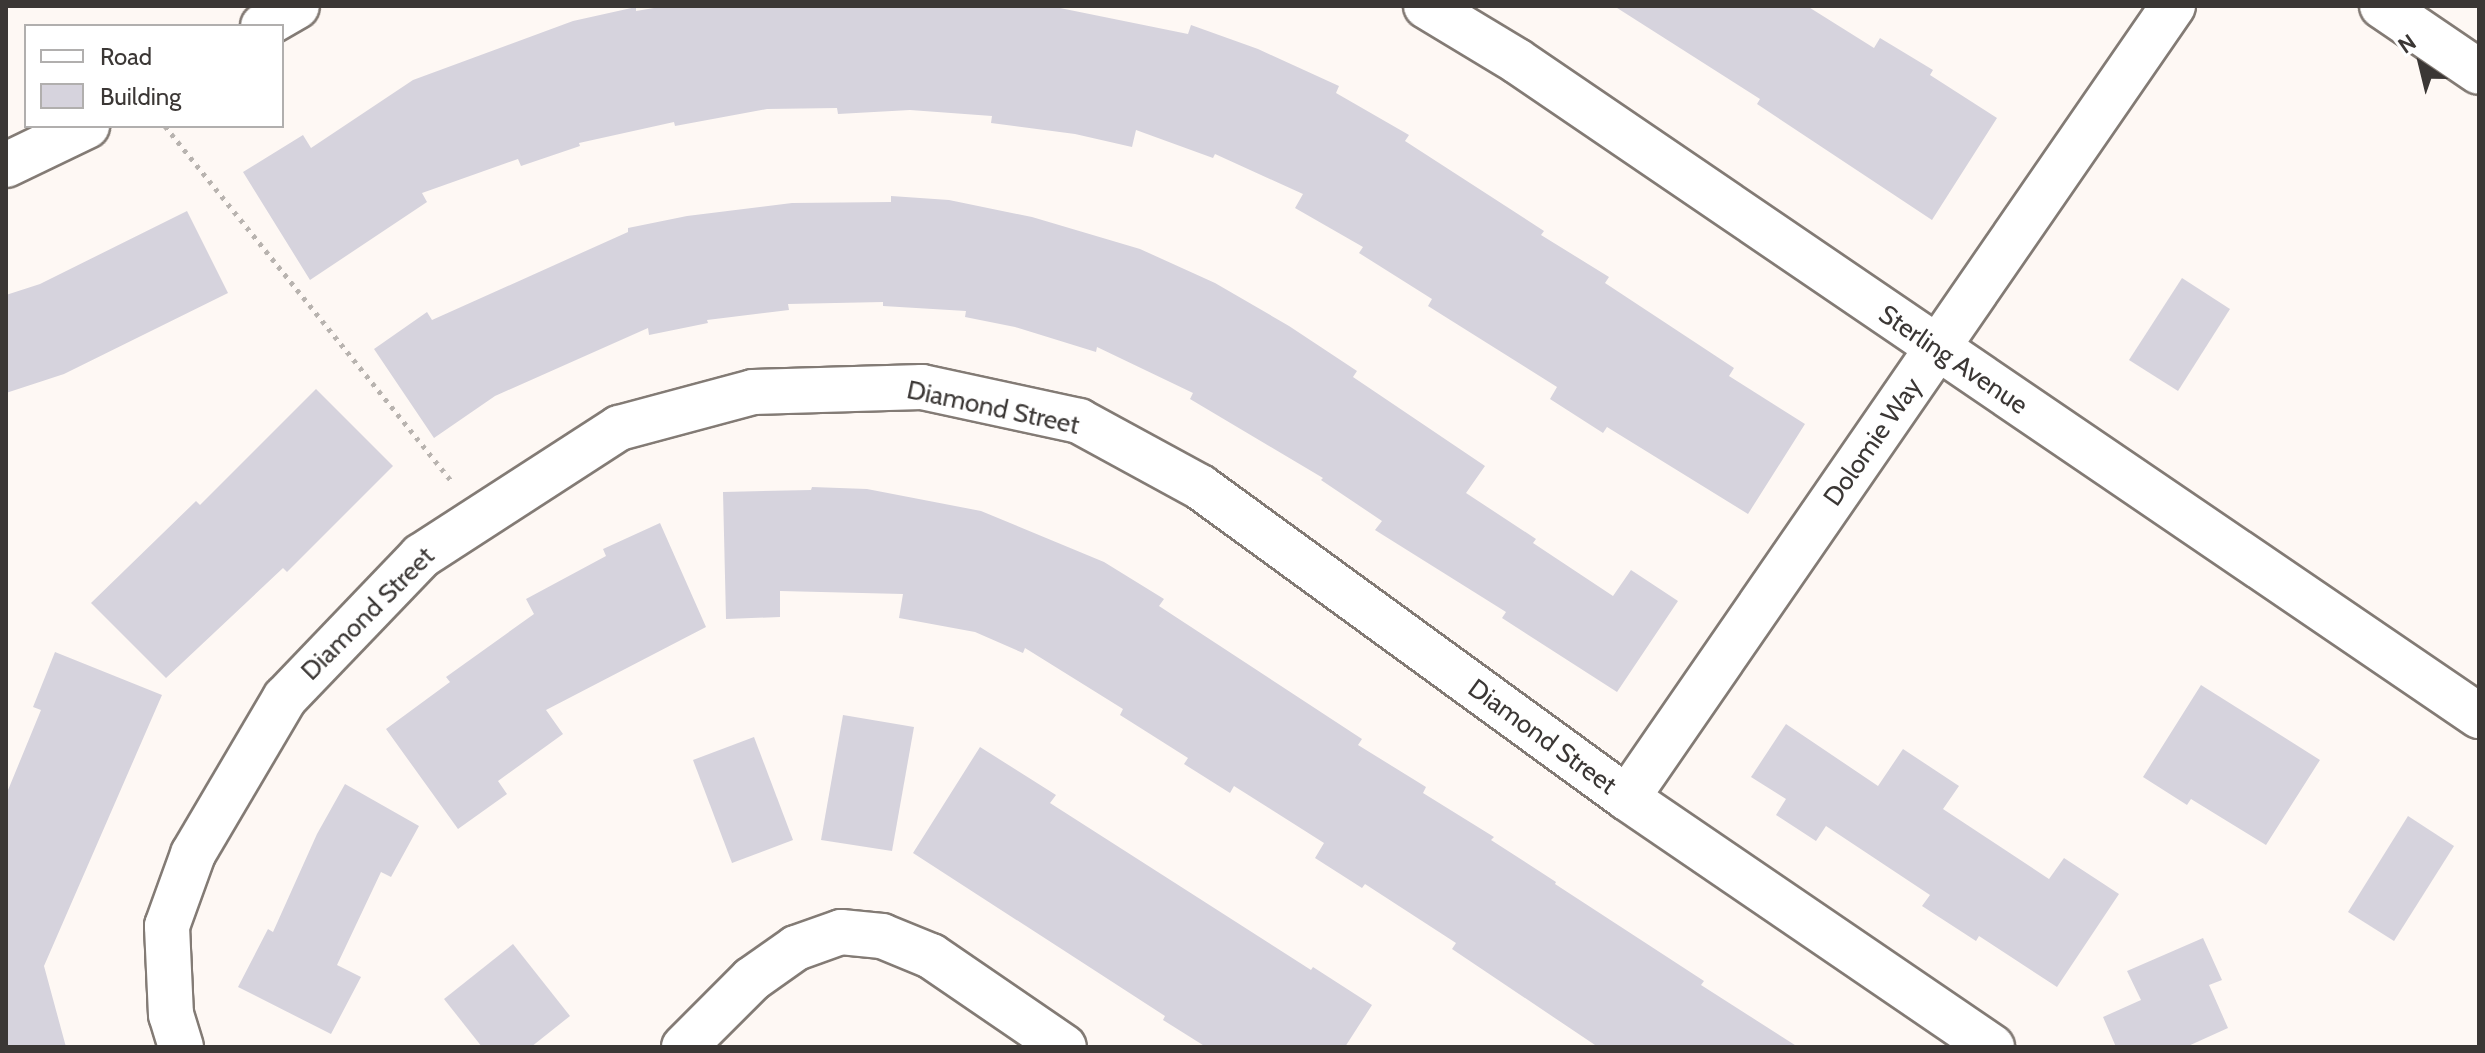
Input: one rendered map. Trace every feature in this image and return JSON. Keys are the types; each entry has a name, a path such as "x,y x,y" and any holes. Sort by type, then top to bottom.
{"street":[{"path":"266,24 297,6"},
{"name":"Sterling Avenue","path":"1426,6 1517,61 2479,716"},
{"name":"Dolomie Way","path":"1627,798 2173,6"},
{"path":"2382,6 2479,72"},
{"path":"6,165 83,128"},
{"name":"Diamond Street","path":"181,1047 171,1015 167,926 193,854 285,698 421,556 479,515 619,428 753,392 922,387 1079,421 1200,487 1627,798 1992,1047"},
{"path":"684,1047 752,979 796,948 841,932 882,936 931,956 1064,1047"}],"path":[{"path":"167,128 479,515"}],"building":[{"path":"666,6 1050,6 1188,34 1191,25 1258,49 1339,86 1336,93 1409,135 1405,141 1544,231 1541,235 1609,277 1605,283 1734,368 1729,376 1805,424 1748,514 1607,427 1603,433 1550,399 1557,387 1428,306 1432,299 1359,253 1363,247 1295,208 1303,194 1215,154 1213,158 1136,130 1132,147 1075,134 991,123 992,116 910,110 838,114 837,108 767,109 675,126 674,122 579,143 580,146 521,166 518,159 422,193 427,202 310,280 243,172 303,135 311,148 413,80 573,21 636,7 636,11"},
{"path":"1614,6 1807,6 1874,48 1880,38 1933,70 1930,75 1997,118 1932,220 1757,104 1760,99"},
{"path":"891,196 949,200 1032,217 1140,249 1215,283 1289,326 1357,371 1353,377 1485,466 1466,493 1536,539 1533,543 1613,596 1631,570 1678,601 1617,692 1502,618 1506,612 1375,530 1382,521 1321,480 1323,478 1190,399 1193,393 1097,347 1096,352 1015,327 965,317 966,311 883,306 883,302 788,304 789,310 707,320 708,323 649,335 648,328 495,396 434,438 374,349 427,312 432,320 628,232 628,228 687,216 792,203 891,202"},
{"path":"187,211 228,293 64,374 6,393 6,295 40,284"},
{"path":"2182,278 2230,309 2178,391 2129,360"},
{"path":"316,389 393,466 287,572 283,568 166,678 91,603 196,501 200,505"},
{"path":"812,487 867,489 981,511 1104,562 1164,599 1159,606 1362,739 1358,745 1426,787 1423,793 1494,837 1491,840 1704,981 1701,985 1798,1047 1598,1047 1452,949 1456,943 1365,884 1362,888 1315,858 1324,843 1234,786 1230,793 1184,764 1188,758 1120,715 1123,709 1025,648 1023,653 975,632 899,618 903,594 780,591 780,617 726,619 723,492 811,490"},
{"path":"660,523 706,627 546,710 563,734 498,781 507,794 458,829 386,729 450,682 446,677 534,614 526,599 606,556 603,549"},
{"path":"55,652 162,695 44,966 66,1047 6,1047 6,795 41,710 33,707"},
{"path":"2201,685 2320,760 2266,845 2191,799 2187,805 2143,777"},
{"path":"843,715 914,727 892,851 821,840"},
{"path":"1786,724 1878,786 1903,749 1959,786 1943,809 2049,879 2064,858 2119,894 2057,987 1979,936 1976,941 1922,906 1930,895 1826,826 1816,841 1776,815 1786,799 1751,777"},
{"path":"754,737 793,840 732,863 693,760"},
{"path":"980,747 1056,795 1050,803 1311,970 1313,967 1372,1005 1345,1047 1206,1047 1163,1020 1165,1016 913,853"},
{"path":"345,784 419,826 391,877 381,872 337,965 361,977 331,1034 238,987 268,929 273,932 317,834"},
{"path":"2408,816 2454,846 2394,941 2348,912"},
{"path":"2203,938 2222,980 2209,985 2228,1028 2186,1047 2116,1047 2103,1017 2141,1000 2127,971"},
{"path":"513,944 570,1016 531,1047 482,1047 444,999"}]}
